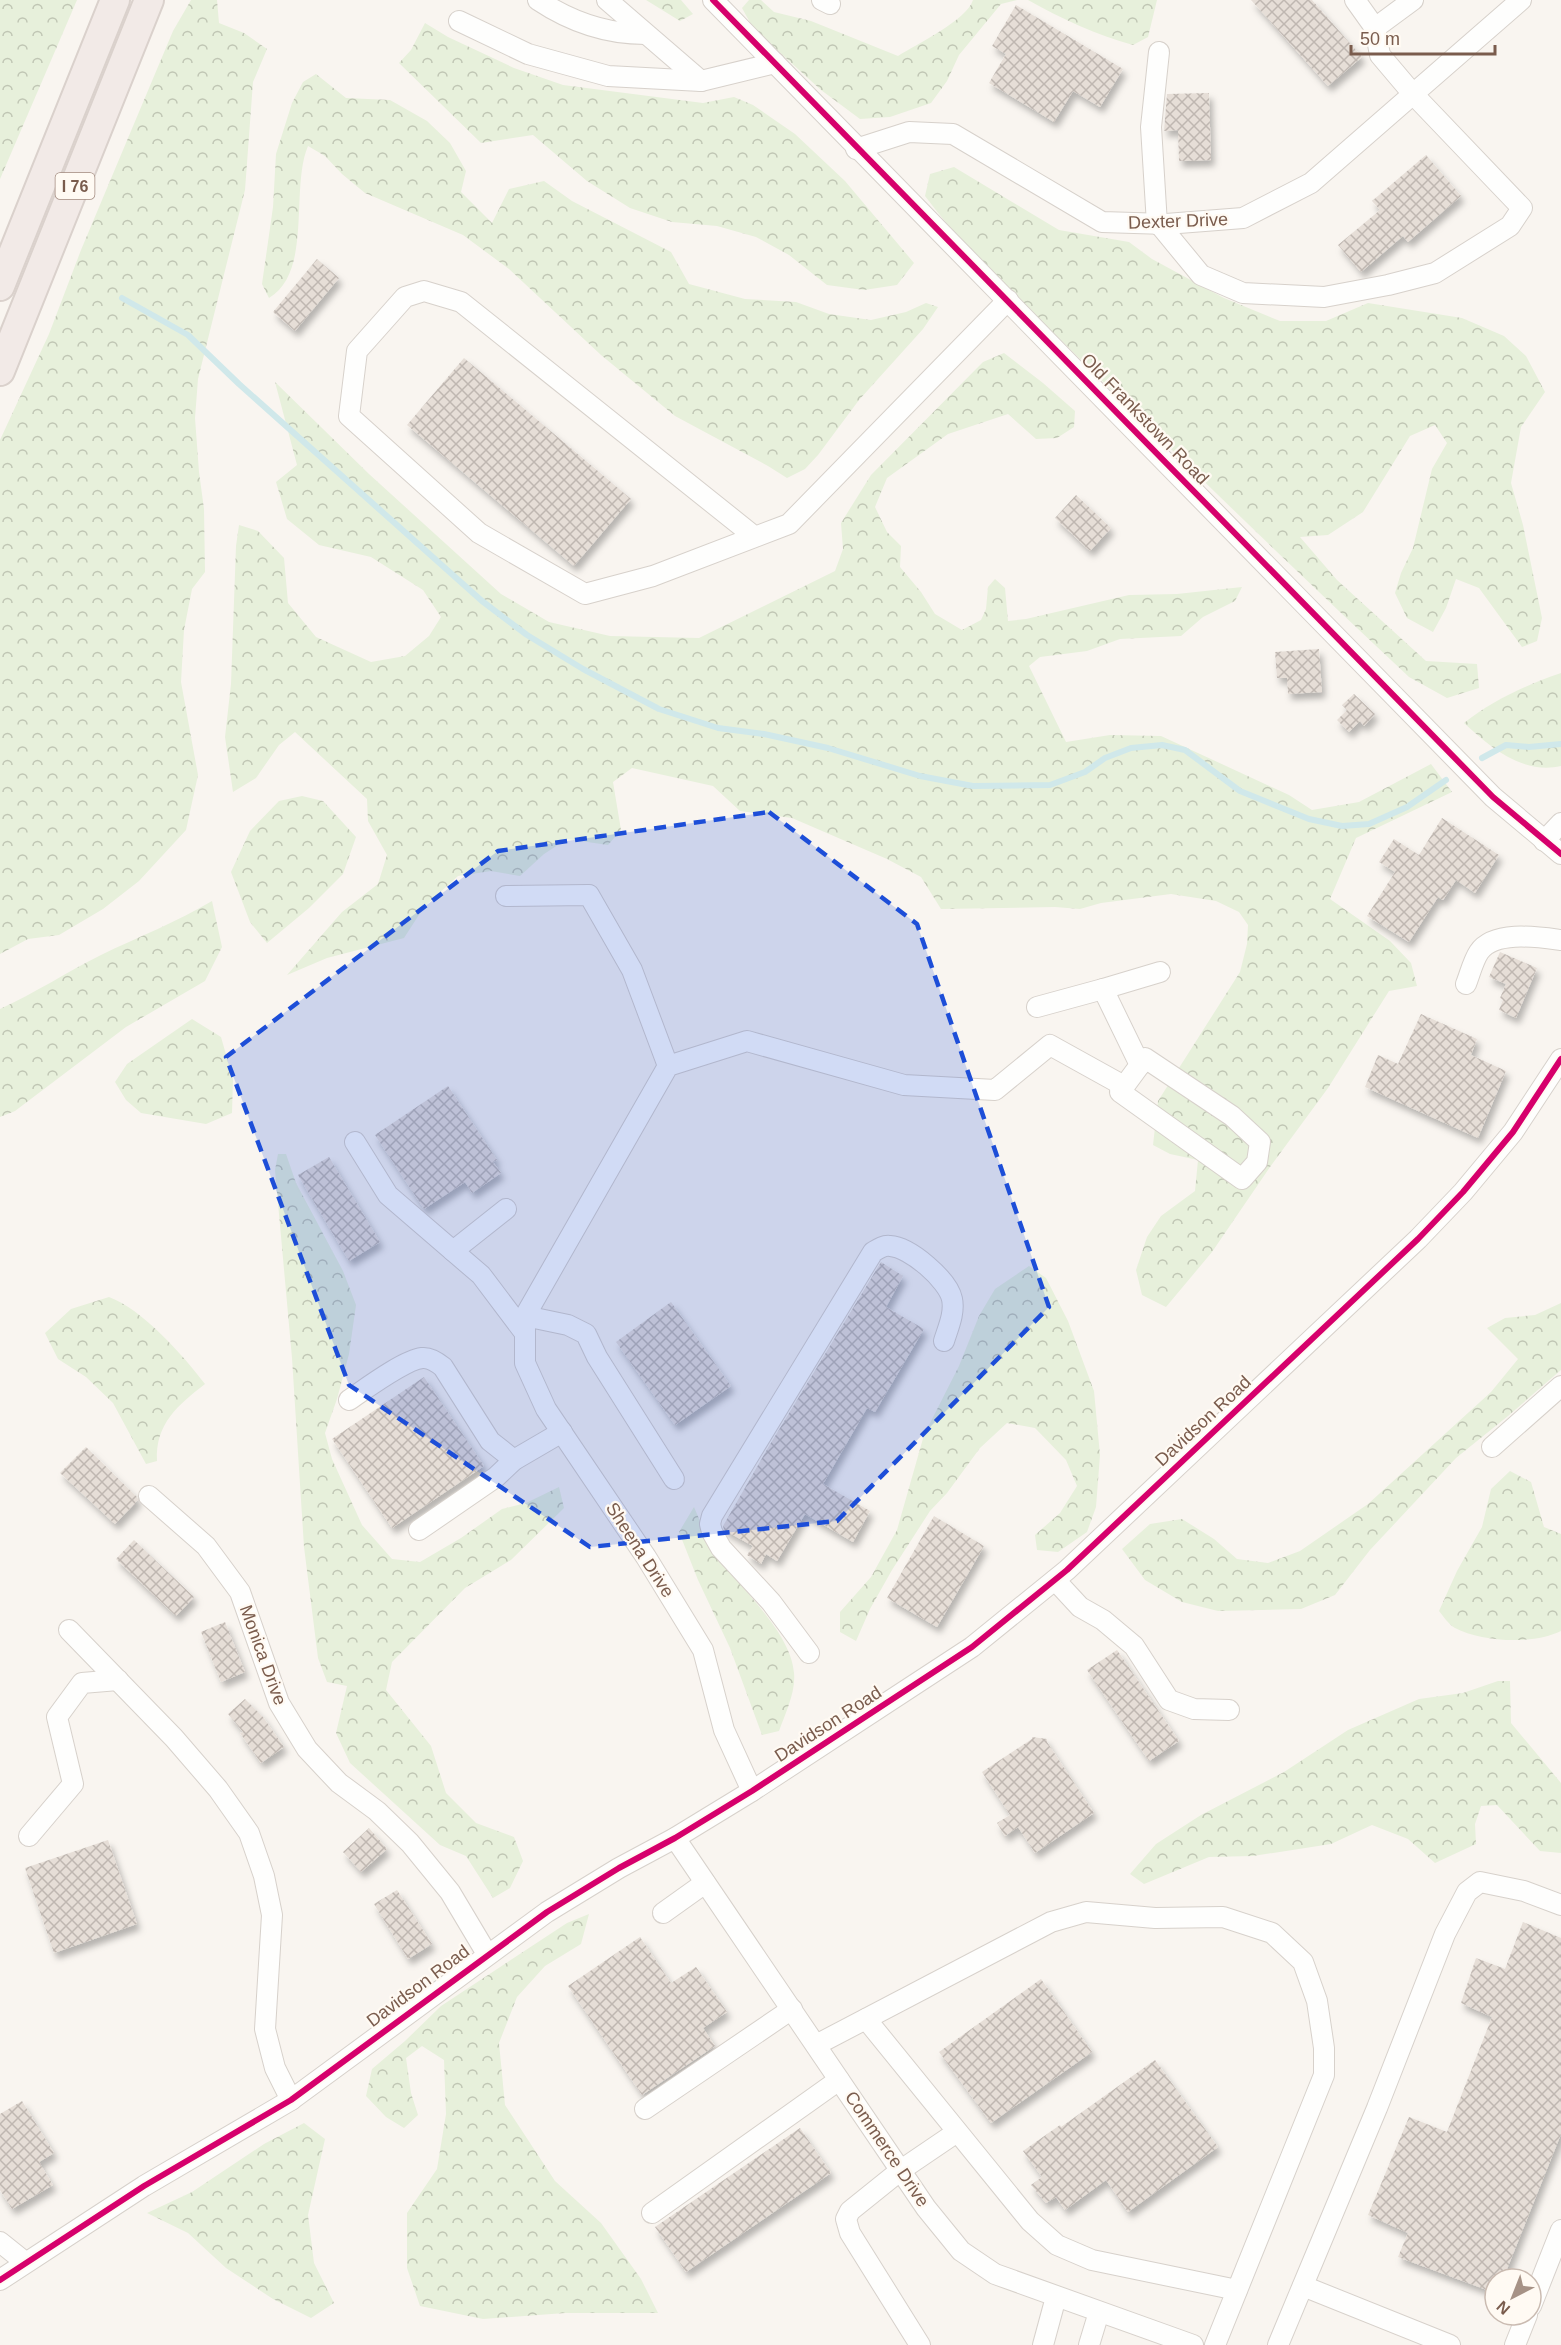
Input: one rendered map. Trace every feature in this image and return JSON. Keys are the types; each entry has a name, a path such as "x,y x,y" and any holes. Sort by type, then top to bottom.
{"highway":[{"name":"I 76","path":"0,286 115,0"},
{"name":"I 76","path":"0,371 149,0"}],"street":[{"path":"538,0 560,15 604,31 645,34"},
{"path":"607,0 701,81"},
{"name":"Old Frankstown Road","path":"713,0 856,149 1008,300 1493,797 1561,854"},
{"path":"1159,52 1151,128 1158,224 1201,275 1243,293 1324,297 1435,273 1510,226 1522,208 1413,94 1380,55 1375,28 1355,0"},
{"path":"1375,28 1413,0"},
{"name":"Dexter Drive","path":"856,149 909,132 953,134 1102,222 1158,224 1243,218 1311,183 1516,2"},
{"path":"459,21 528,54 608,76 701,81 775,63"},
{"path":"755,537 461,302 424,291 405,297 357,351 350,416 479,533 585,594 653,576 755,537 789,524 1008,300"},
{"path":"1544,841 1561,823"},
{"path":"506,896 589,895 632,970 668,1066"},
{"path":"1466,984 1479,952 1491,940 1532,936 1561,940"},
{"path":"1037,1007 1160,972"},
{"path":"1103,989 1140,1065"},
{"path":"525,1324 668,1066 747,1041 904,1085 995,1090 1050,1045 1124,1086"},
{"path":"1145,1058 1232,1116 1260,1142 1257,1162 1242,1179 1120,1092 1140,1065 1145,1058"},
{"name":"Davidson Road","path":"0,2280 144,2186 291,2100 487,1954 574,1895 752,1791 972,1647 1055,1580 1341,1311 1463,1192 1513,1132 1561,1059"},
{"path":"355,1142 388,1195 481,1275 525,1324 568,1325 586,1334 597,1358 674,1479"},
{"path":"453,1251 506,1209"},
{"path":"809,1653 771,1602 721,1548 712,1532 710,1524 712,1516 873,1252 890,1246 903,1250 941,1277 953,1301 952,1314 944,1341"},
{"name":"Sheena Drive","path":"525,1324 525,1362 546,1409 646,1557 703,1650 724,1730 752,1791"},
{"path":"349,1400 385,1375 422,1358 434,1360 443,1367 490,1440 514,1460"},
{"path":"1492,1448 1561,1386"},
{"path":"419,1530 496,1477 514,1460 562,1432"},
{"name":"Monica Drive","path":"149,1496 206,1546 240,1592 279,1703 307,1749 339,1783 377,1811 410,1843 450,1892 487,1954"},
{"path":"1055,1580 1080,1607 1103,1620 1134,1646 1169,1700 1194,1709 1229,1710"},
{"path":"69,1630 174,1738 218,1790 249,1833 264,1876 272,1915 265,2029 275,2068 291,2100"},
{"path":"29,1836 73,1784 57,1717 82,1683 118,1680"},
{"name":"Commerce Drive","path":"675,1838 926,2208 961,2252 995,2274 1193,2345"},
{"path":"1278,2345 1377,2108 1445,1934 1467,1892 1480,1882 1524,1892 1561,1905"},
{"path":"663,1913 705,1883"},
{"path":"816,2045 1051,1922 1086,1912 1155,1918 1223,1917 1272,1933 1303,1962 1317,2001 1324,2048 1324,2075 1215,2345"},
{"path":"645,2109 792,2010"},
{"path":"866,2019 1030,2221 1057,2245 1092,2260 1237,2290"},
{"path":"652,2213 839,2080"},
{"path":"920,2345 850,2233 846,2219 850,2211 901,2170 957,2132"},
{"path":"1543,2276 1561,2230"},
{"path":"0,2242 25,2262"},
{"path":"1303,2286 1450,2345"},
{"path":"1043,2345 1056,2297"},
{"path":"1089,2345 1099,2312"},
{"path":"1515,2345 1522,2327"}],"highlighted area":[{"path":"769,812 917,924 1049,1307 837,1521 590,1547 349,1385 226,1057 498,851"}],"green space":[{"path":"0,0 77,0 0,179"},
{"path":"191,0 217,0 219,23 244,33 267,49 253,82 245,190 198,379 195,418 204,509 205,572 192,589 184,630 181,682 198,775 186,830 139,881 103,909 59,935 28,939 0,954 0,440 49,334 81,250 173,31"},
{"path":"646,0 681,0 693,14 680,21"},
{"path":"749,0 761,0 774,12 811,21 898,56 952,23 969,8 973,0 1017,0 1001,4 959,55 947,81 931,103 890,117 860,119 821,90 753,28 742,8"},
{"path":"1028,0 1157,0 1148,37 1133,45 1080,26"},
{"path":"425,23 448,37 514,68 563,85 703,103 734,97 753,105 795,134 845,181 914,263 897,285 864,290 827,285 789,255 756,237 717,226 672,222 630,208 587,181 533,135 481,143 399,63 411,50"},
{"path":"316,74 346,98 390,100 427,121 450,143 466,171 461,192 492,223 509,189 544,181 572,201 671,252 689,284 745,299 796,302 829,314 871,320 906,312 926,303 938,307 923,329 859,400 818,455 805,469 787,478 675,416 601,355 509,269 463,235 365,193 325,156 308,146 300,184 296,250 283,286 269,298 262,284 273,207 276,154 292,103 303,82"},
{"path":"954,167 1059,230 1129,242 1152,259 1224,298 1280,321 1326,321 1368,303 1462,318 1504,336 1526,356 1545,392 1521,427 1511,483 1523,525 1542,618 1537,641 1522,647 1479,588 1456,579 1446,608 1433,632 1407,618 1395,593 1401,573 1413,548 1432,469 1447,443 1435,425 1410,436 1363,512 1328,535 1300,537 1337,580 1426,661 1477,664 1479,688 1447,698 1409,677 1203,481 961,240 925,196 930,174"},
{"path":"1004,353 1075,411 1074,427 1057,438 1036,439 1008,414 948,434 887,478 875,507 887,532 901,546 900,567 921,592 935,614 962,630 981,620 986,609 988,587 995,579 1005,588 1008,621 1026,619 1129,595 1177,594 1242,587 1235,601 1203,617 1181,636 1120,639 1087,651 1040,657 1029,666 1066,742 1110,735 1161,736 1289,795 1312,810 1359,802 1431,764 1452,792 1356,838 1330,899 1390,941 1411,963 1417,986 1389,991 1328,1088 1212,1252 1166,1307 1142,1295 1136,1270 1147,1237 1161,1216 1195,1191 1198,1160 1170,1154 1153,1145 1158,1101 1240,972 1247,944 1248,925 1239,912 1216,901 1171,894 1101,903 1080,909 1055,907 941,909 921,877 887,859 792,818 740,811 713,786 632,768 613,782 621,830 608,845 567,839 544,854 520,876 491,871 458,876 424,907 404,938 327,958 287,975 342,912 378,884 387,855 368,821 367,799 295,732 279,745 256,778 233,792 225,737 231,684 236,546 239,525 258,531 284,558 288,603 316,637 371,662 405,656 429,636 441,617 423,590 371,557 319,545 287,519 276,482 297,465 275,382 369,474 501,594 549,622 610,636 699,638 835,571 843,549 841,523 871,475 983,362"},
{"path":"1561,673 1561,766 1547,768 1520,763 1496,750 1464,723 1486,707 1510,694"},
{"path":"302,796 323,801 356,837 343,874 309,908 267,943 250,922 231,872 250,831 279,801"},
{"path":"212,901 222,947 205,981 126,1027 15,1111 0,1117 0,1009 101,955 171,923"},
{"path":"192,1019 221,1037 233,1079 232,1113 206,1124 141,1113 126,1100 115,1082 127,1064"},
{"path":"278,1154 286,1154 296,1183 343,1271 356,1305 349,1354 325,1433 332,1459 362,1525 392,1559 420,1562 461,1538 502,1509 526,1503 559,1487 564,1508 511,1560 465,1588 392,1662 386,1690 431,1746 446,1793 476,1823 514,1837 523,1861 510,1888 493,1898 466,1856 440,1845 350,1763 336,1733 347,1686 327,1682 318,1658 304,1547 292,1358 275,1170"},
{"path":"1029,1266 1046,1278 1068,1321 1094,1391 1100,1455 1096,1507 1087,1532 1058,1552 1037,1550 1035,1535 1060,1513 1077,1486 1066,1460 1035,1428 1007,1423 980,1448 947,1493 930,1511 892,1570 870,1609 856,1641 840,1632 840,1612 871,1577 897,1530 924,1435 959,1366 979,1316 995,1289"},
{"path":"109,1297 122,1303 148,1322 174,1347 205,1384 170,1416 160,1436 157,1461 146,1464 113,1403 86,1377 58,1359 45,1333 71,1309"},
{"path":"1561,1303 1561,1370 1456,1458 1370,1550 1335,1595 1301,1609 1218,1611 1182,1602 1145,1580 1122,1549 1150,1524 1182,1519 1214,1539 1237,1559 1268,1563 1300,1551 1368,1504 1491,1392 1518,1359 1487,1328 1505,1318 1535,1315"},
{"path":"1510,1471 1531,1482 1544,1527 1561,1534 1561,1631 1522,1640 1493,1639 1466,1633 1453,1627 1439,1611 1457,1571 1482,1527 1491,1489"},
{"path":"694,1507 719,1557 775,1627 791,1658 794,1673 793,1688 779,1731 762,1735 730,1648 698,1580 679,1532"},
{"path":"1498,1681 1510,1681 1511,1723 1561,1783 1561,1853 1540,1851 1497,1805 1481,1806 1475,1824 1476,1844 1435,1863 1408,1839 1372,1825 1331,1844 1253,1856 1209,1857 1144,1884 1130,1874 1156,1844 1201,1815 1284,1772 1348,1730 1419,1699 1463,1693"},
{"path":"589,1914 581,1944 545,1966 517,1997 499,2043 505,2105 555,2181 601,2223 641,2279 658,2313 565,2313 483,2319 420,2306 407,2268 407,2213 437,2169 446,2114 444,2060 422,2046 406,2058 411,2093 418,2115 404,2128 386,2117 366,2096 372,2069 441,2006 567,1923"},
{"path":"304,2123 325,2139 308,2215 314,2263 334,2303 311,2318 273,2299 226,2268 188,2233 147,2213 192,2192 264,2144"}],"building":[{"path":"1251,0 1312,0 1362,57 1328,86"},
{"path":"1016,5 1123,69 1100,107 1073,91 1054,122 989,83 1006,54 992,46"},
{"path":"1209,93 1211,160 1179,161 1178,130 1164,131 1167,94"},
{"path":"1426,155 1461,196 1408,242 1403,236 1361,272 1338,245 1380,210 1372,201"},
{"path":"317,259 339,278 295,331 273,312"},
{"path":"464,358 631,499 574,566 407,425"},
{"path":"1076,495 1111,528 1090,551 1055,518"},
{"path":"1319,649 1322,692 1288,694 1287,678 1277,678 1275,652"},
{"path":"1354,694 1375,714 1364,726 1360,721 1349,732 1337,720 1347,710 1342,705"},
{"path":"1442,818 1499,855 1475,893 1456,880 1443,900 1438,897 1409,942 1367,916 1395,872 1379,862 1394,839 1419,855"},
{"path":"1500,952 1537,968 1516,1018 1499,1010 1503,1000 1500,998 1506,984 1489,977"},
{"path":"1421,1014 1477,1039 1471,1055 1506,1071 1478,1138 1365,1087 1378,1055 1398,1064"},
{"path":"448,1086 497,1160 493,1162 501,1173 472,1193 465,1182 424,1209 375,1135"},
{"path":"329,1157 380,1242 349,1261 298,1175"},
{"path":"881,1262 903,1276 886,1307 924,1329 875,1412 867,1408 823,1484 870,1511 853,1542 805,1514 777,1561 766,1554 761,1564 747,1555 753,1546 724,1530 723,1526"},
{"path":"671,1302 731,1386 675,1425 616,1342"},
{"path":"424,1377 484,1466 392,1528 332,1439"},
{"path":"86,1447 137,1497 138,1500 115,1524 60,1473"},
{"path":"934,1516 984,1546 937,1627 887,1598"},
{"path":"134,1540 194,1597 176,1616 116,1559"},
{"path":"225,1622 245,1672 221,1682 201,1632"},
{"path":"1117,1650 1179,1741 1149,1761 1087,1670"},
{"path":"245,1699 263,1717 284,1747 261,1763 240,1733 243,1732 228,1714"},
{"path":"1032,1737 1047,1739 1094,1813 1035,1853 1018,1827 1005,1836 997,1823 1010,1815 982,1772"},
{"path":"369,1828 387,1849 361,1872 343,1852"},
{"path":"108,1840 137,1924 54,1953 25,1868"},
{"path":"397,1890 432,1944 408,1959 374,1904"},
{"path":"1523,1922 1561,1938 1561,2134 1508,2267 1483,2267 1483,2289 1398,2257 1408,2233 1368,2215 1409,2117 1447,2132 1492,2017 1461,2003 1476,1958 1505,1969"},
{"path":"640,1937 671,1983 696,1967 727,2012 703,2028 715,2046 642,2095 568,1986"},
{"path":"1041,1979 1092,2052 991,2123 939,2052"},
{"path":"1155,2060 1218,2147 1128,2212 1106,2180 1065,2210 1056,2197 1046,2203 1031,2185 1042,2177 1023,2151 1060,2125 1061,2127"},
{"path":"22,2101 54,2153 39,2162 53,2185 12,2209 0,2190 0,2114"},
{"path":"800,2128 831,2173 686,2272 655,2227"}],"waterway":[{"path":"122,298 188,335 239,384 482,601 527,635 583,669 659,709 718,728 764,734 828,748 920,776 973,786 1050,785 1085,772 1105,758 1131,748 1162,745 1185,750 1240,791 1309,819 1342,826 1369,824 1407,807 1446,780"},
{"path":"1482,758 1506,745 1529,747 1561,744"}],"cycle path":[{"path":"713,0 1493,797 1561,854"},
{"path":"0,2280 144,2186 291,2100 547,1912 752,1791 972,1647 1067,1570 1418,1239 1463,1192 1513,1132 1561,1059"}]}
